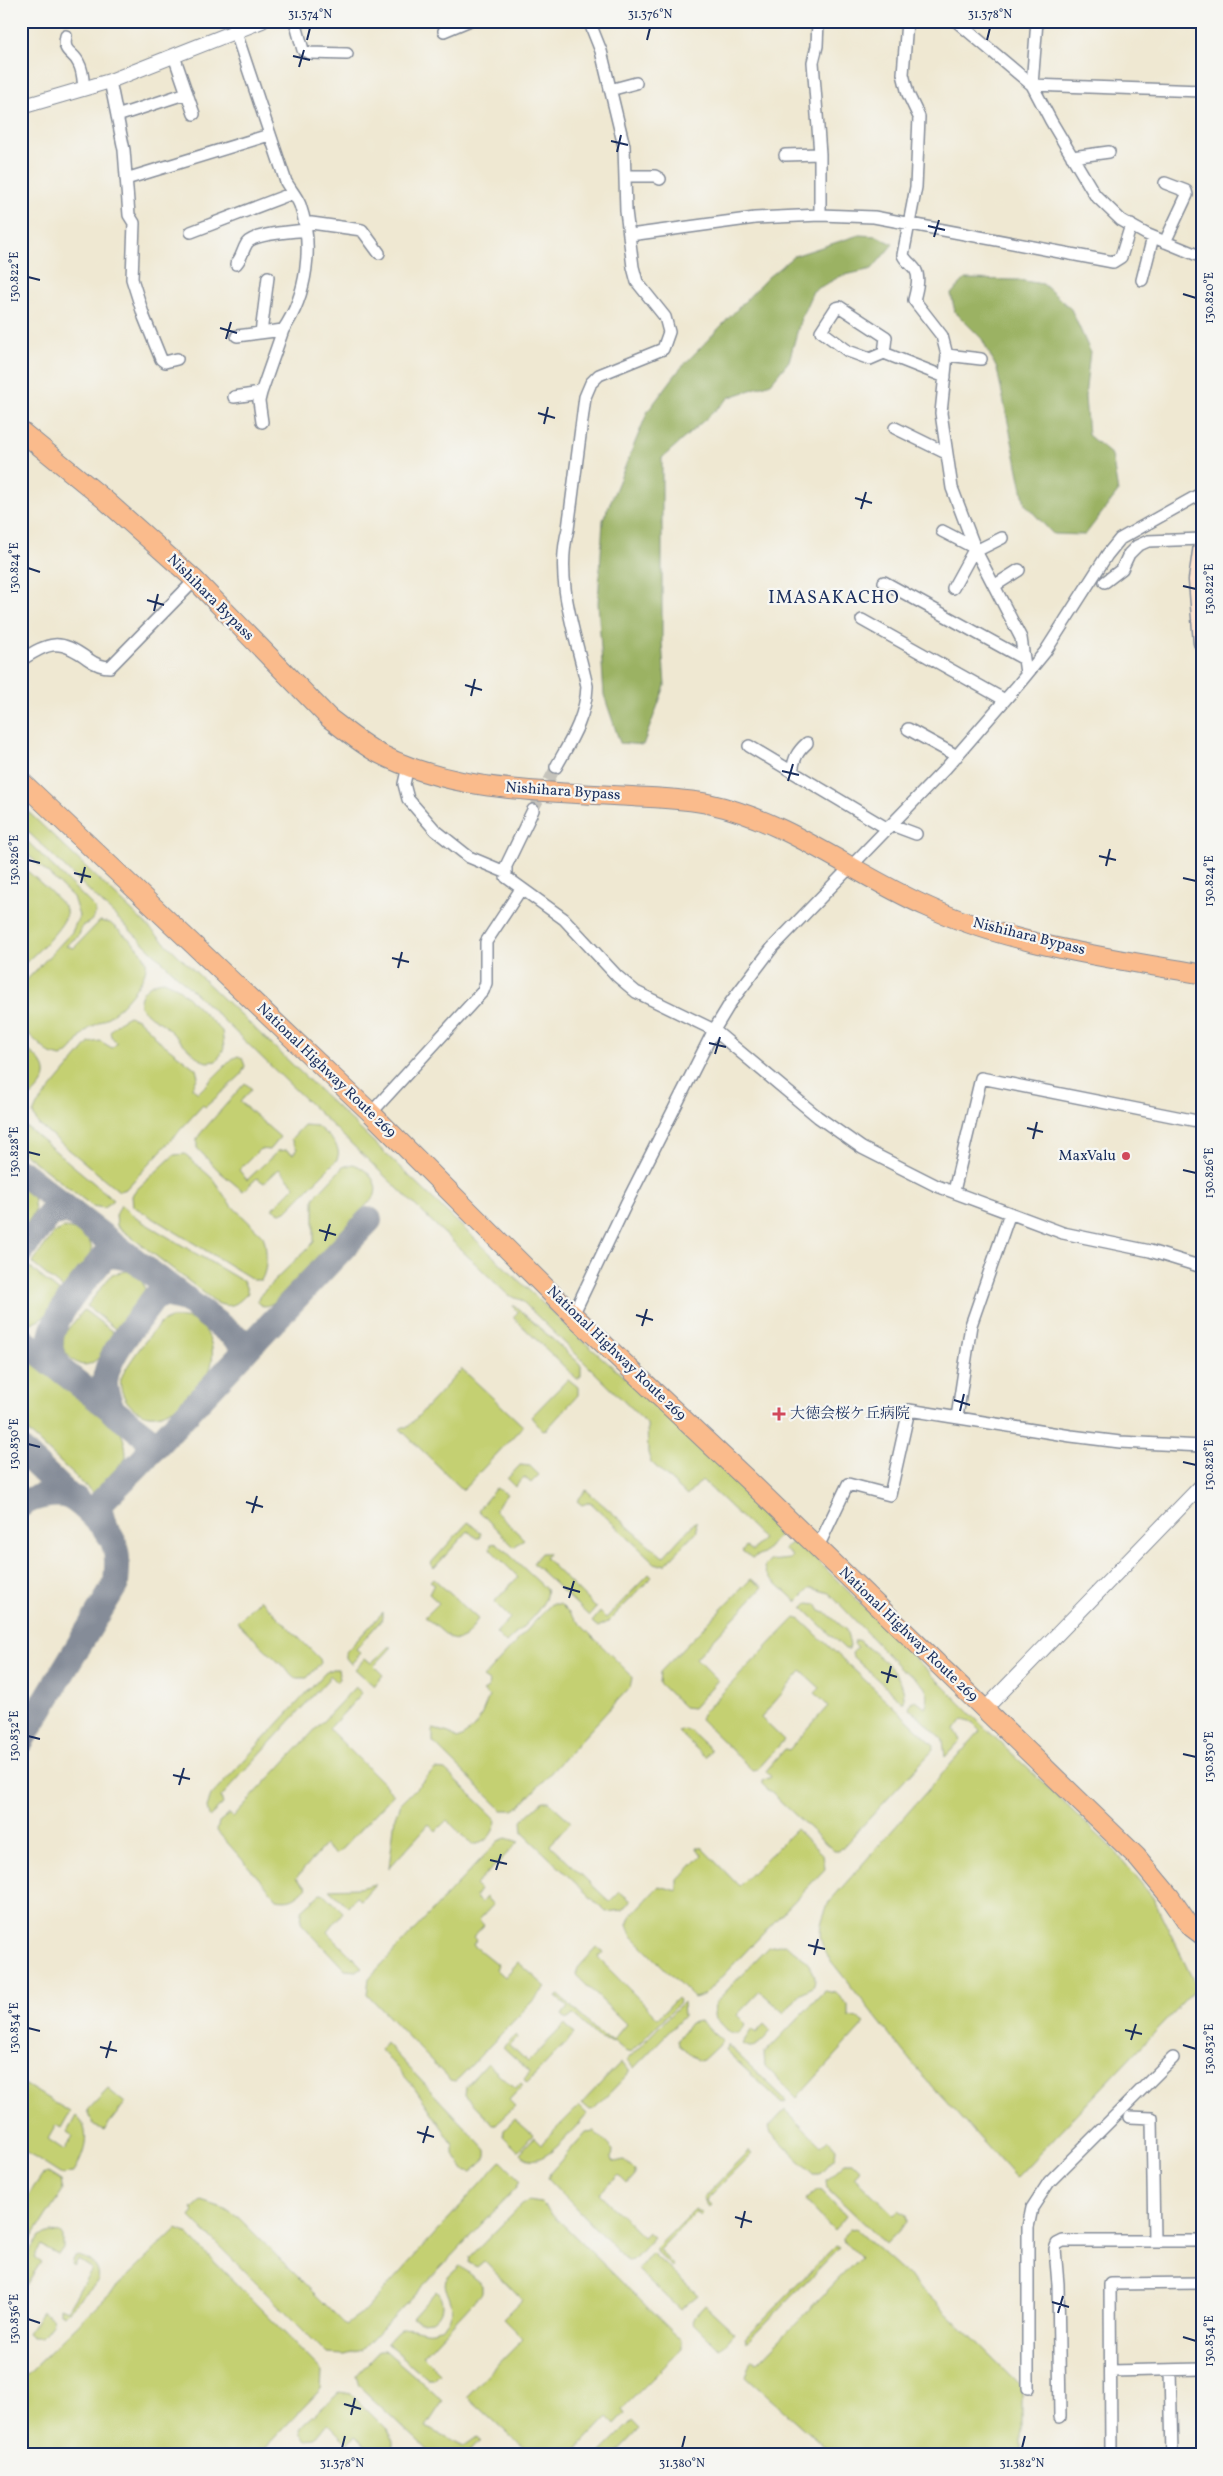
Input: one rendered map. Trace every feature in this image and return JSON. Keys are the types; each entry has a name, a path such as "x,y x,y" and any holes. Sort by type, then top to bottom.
{"highway":[{"name":"Nishihara Bypass","path":"21,431 104,499 194,580 329,718 353,738 378,753 440,777 497,787 664,798 711,804 792,834 928,908 988,930 1121,960 1202,974"},
{"name":"National Highway Route 269","path":"21,781 371,1113 573,1315 818,1548 1136,1856 1190,1926 1202,1935"}],"main road":[{"path":"1202,545 1197,580 1202,643"}],"street":[{"path":"21,107 110,81 174,56 234,27 262,21"},
{"path":"295,21 303,50 310,53 347,54"},
{"path":"444,31 468,21"},
{"path":"556,767 579,726 586,702 587,686 562,576 563,548 568,529 585,397 591,382 600,375 663,350 669,332 665,317 637,282 633,267 626,211 624,146 601,51 589,21"},
{"path":"818,21 817,46 813,62 820,154 820,216"},
{"path":"907,21 903,74 908,94 919,117 916,188 903,255 907,263 916,270 918,277 914,300 942,336 947,355 941,413 952,488 975,550 1021,638 1026,673"},
{"path":"956,21 1032,85 1095,195 1121,220 1153,237 1202,258"},
{"path":"1032,85 1037,21"},
{"path":"234,27 286,182 299,204 305,226 309,254 300,293 283,330 261,393 259,401 262,422"},
{"path":"66,36 64,44 79,63 84,88"},
{"path":"174,56 194,114"},
{"path":"110,81 124,150 129,215 134,223 132,279 144,317 161,359 165,362 177,359"},
{"path":"610,90 636,83"},
{"path":"1032,85 1202,91"},
{"path":"117,116 187,93"},
{"path":"126,179 269,135"},
{"path":"1072,157 1109,152"},
{"path":"785,155 820,154"},
{"path":"625,176 655,176 660,179"},
{"path":"1165,183 1186,191 1187,195 1165,242"},
{"path":"191,232 293,194"},
{"path":"630,235 755,218 874,217 1113,262 1121,258 1131,225"},
{"path":"236,264 242,258 248,242 258,236 305,226 362,230 379,253"},
{"path":"1142,280 1153,237"},
{"path":"261,333 268,278"},
{"path":"21,299 21,306"},
{"path":"884,353 886,338 840,307 836,308 821,331 848,351 870,359 884,353 945,377"},
{"path":"237,336 283,330"},
{"path":"947,355 981,359"},
{"path":"234,397 261,393"},
{"path":"895,428 946,453"},
{"path":"573,1315 626,1204 714,1030 731,1002 772,948 890,828 957,756 1005,700 1045,652 1107,555 1120,539 1202,493"},
{"path":"942,532 975,550"},
{"path":"953,588 975,550 1002,538"},
{"path":"1105,582 1122,569 1129,554 1137,546 1148,541 1202,538"},
{"path":"994,586 1019,570"},
{"path":"21,660 47,645 58,644 75,648 99,666 110,667 194,580"},
{"path":"884,582 1024,659"},
{"path":"862,620 1005,700"},
{"path":"908,729 957,756"},
{"path":"792,772 794,759 799,750 807,743"},
{"path":"749,746 890,828 916,834"},
{"path":"408,766 404,784 408,799 434,830 469,856 505,872"},
{"path":"533,810 516,841 505,872 506,877 511,883 564,920 617,976 636,992 714,1030 818,1117 862,1148 900,1169 1063,1233 1150,1250 1202,1267"},
{"path":"371,1113 483,991 486,983 486,942 521,889"},
{"path":"954,1191 981,1078 1202,1122"},
{"path":"957,1417 971,1325 1010,1213"},
{"path":"818,1548 848,1484 890,1495 909,1410 1071,1436 1120,1442 1202,1446"},
{"path":"984,1710 1080,1608 1202,1485"},
{"path":"1028,2388 1028,2227 1032,2208 1049,2182 1173,2058"},
{"path":"1130,2117 1152,2118 1154,2240"},
{"path":"1060,2417 1058,2284 1055,2249 1057,2244 1063,2241 1202,2241"},
{"path":"1111,2455 1110,2284 1202,2283"},
{"path":"1111,2371 1202,2369"},
{"path":"1170,2370 1172,2455"}],"green space":[{"path":"859,235 877,236 893,244 872,269 841,276 813,291 801,318 789,361 771,383 730,397 662,458 662,641 665,686 643,745 620,743 604,695 598,603 603,520 648,411 679,370 767,278 794,256"},
{"path":"965,279 1018,280 1043,284 1071,309 1090,351 1085,397 1088,435 1112,455 1118,492 1085,535 1053,534 1025,504 997,369 982,339 955,312 951,294"},
{"path":"21,805 574,1333 726,1467 786,1528 763,1553 752,1558 742,1551 746,1546 753,1551 763,1538 702,1480 687,1496 651,1462 648,1453 647,1424 521,1300 508,1295 21,825"},
{"path":"21,835 95,908 93,919 83,925 79,935 66,946 74,948 100,921 110,923 141,951 146,962 143,976 122,1005 105,1020 85,1032 71,1049 61,1057 50,1054 21,1027 21,986 72,932 79,916 73,897 21,848"},
{"path":"21,865 64,906 66,916 56,932 21,967"},
{"path":"164,981 177,987 222,1031 224,1048 217,1061 207,1062 199,1059 163,1024 151,1017 140,1007 143,992 154,983"},
{"path":"129,1016 138,1019 154,1034 153,1036 196,1069 198,1077 192,1088 198,1093 232,1059 238,1056 242,1058 245,1066 241,1075 205,1107 203,1105 126,1189 119,1191 38,1124 33,1114 37,1105 89,1043 100,1041 112,1048 117,1043 111,1036 110,1031 120,1021"},
{"path":"21,1044 42,1064 45,1075 38,1089 31,1096 27,1097 21,1097"},
{"path":"245,1083 252,1089 240,1102 280,1137 269,1150 260,1149 239,1170 247,1180 278,1151 286,1150 293,1154 297,1149 291,1139 304,1125 317,1126 333,1141 338,1150 336,1161 286,1211 280,1213 272,1209 295,1186 279,1169 264,1183 257,1178 243,1191 220,1172 197,1148 197,1139 200,1134"},
{"path":"21,1127 28,1128 114,1200 104,1208 92,1206 21,1151"},
{"path":"185,1154 213,1179 230,1204 263,1236 266,1258 265,1271 261,1280 254,1280 133,1206 132,1196 134,1192 174,1155"},
{"path":"353,1164 363,1169 374,1181 376,1192 374,1197 273,1303 265,1306 259,1304 257,1302 262,1293 314,1242 314,1199 317,1194 343,1167"},
{"path":"21,1184 33,1196 35,1211 21,1233"},
{"path":"121,1205 136,1218 244,1282 248,1293 234,1304 227,1306 217,1303 117,1226 116,1215"},
{"path":"64,1228 74,1230 86,1236 92,1249 89,1260 66,1288 62,1288 32,1263 54,1233"},
{"path":"29,1267 62,1294 45,1316 34,1322 21,1319 21,1277"},
{"path":"127,1271 141,1281 145,1288 146,1298 119,1332 87,1306 112,1274"},
{"path":"514,1305 578,1362 581,1366 581,1376 577,1379 513,1317 518,1312 513,1307"},
{"path":"84,1310 117,1335 99,1358 86,1365 78,1364 63,1348 64,1334"},
{"path":"171,1318 191,1319 203,1327 212,1348 212,1363 202,1383 184,1401 162,1414 145,1414 133,1408 126,1400 121,1390 121,1379 151,1334 161,1323"},
{"path":"21,1351 116,1425 121,1433 125,1445 126,1458 93,1493 21,1425"},
{"path":"462,1369 523,1426 463,1490 400,1429 408,1427"},
{"path":"568,1379 578,1387 578,1395 547,1429 542,1430 531,1417"},
{"path":"520,1465 530,1466 539,1475 531,1483 524,1477 515,1487 507,1479"},
{"path":"496,1488 507,1494 494,1510 524,1539 514,1547 478,1510"},
{"path":"586,1490 663,1557 696,1521 697,1531 666,1564 657,1565 590,1502 582,1505 577,1501"},
{"path":"468,1522 481,1533 480,1538 476,1538 468,1531 434,1568 430,1564"},
{"path":"797,1540 984,1727 1115,1851 1153,1898 1197,1988 1016,2178 916,2068 831,1961 826,1953 820,1932 829,1902 980,1731 970,1721 963,1719 955,1730 961,1740 945,1757 943,1740 909,1708 911,1702 916,1700 925,1707 927,1695 922,1684 901,1669 829,1593 811,1588 797,1602 766,1574 764,1567 770,1561 790,1559 792,1556 785,1550 785,1547"},
{"path":"497,1543 546,1589 546,1595 538,1610 506,1643 496,1633 510,1618 494,1602 518,1577 490,1549 491,1544"},
{"path":"541,1553 549,1553 545,1558 596,1608 589,1616 533,1563"},
{"path":"649,1574 652,1577 608,1622 598,1627 592,1622 600,1612 606,1618"},
{"path":"433,1578 478,1619 468,1634 461,1639 451,1639 425,1617 439,1603 429,1594 434,1584 430,1581"},
{"path":"751,1579 763,1587 696,1658 718,1680 693,1708 684,1707 659,1683 660,1672"},
{"path":"260,1599 320,1659 321,1663 307,1678 295,1678 237,1622"},
{"path":"808,1603 816,1604 820,1611 828,1614 846,1630 850,1645 849,1649 845,1649 803,1608"},
{"path":"551,1604 560,1604 630,1674 632,1678 630,1687 520,1806 513,1810 502,1810 433,1742 433,1729 449,1733 457,1739 474,1727 481,1716 489,1696 483,1691 488,1688 489,1682 483,1678"},
{"path":"383,1612 383,1618 356,1649 361,1653 351,1664 346,1658 346,1652"},
{"path":"795,1618 801,1620 934,1745 933,1750 839,1851 834,1851 762,1784 762,1781 771,1777 766,1771 785,1749 789,1750 828,1706 815,1693 820,1688 801,1671 761,1718 784,1740 758,1769 752,1770 700,1719 702,1714"},
{"path":"855,1640 858,1640 882,1659 896,1674 903,1691 904,1702 853,1657 852,1653 858,1647 854,1644"},
{"path":"389,1647 392,1647 374,1666 383,1675 374,1686 355,1669 365,1658 371,1663"},
{"path":"332,1669 338,1669 340,1679 337,1682 331,1676 221,1797 223,1804 209,1817 207,1807 211,1796 325,1673"},
{"path":"355,1687 362,1693 329,1729 394,1794 336,1855 325,1845 296,1878 307,1887 303,1891 290,1899 277,1899 217,1831 219,1822 229,1814 233,1817"},
{"path":"684,1729 690,1731 711,1750 705,1757 678,1731"},
{"path":"435,1769 445,1770 493,1816 496,1821 491,1835 480,1843 471,1844 447,1820 436,1831 429,1824 389,1868 395,1817 400,1804"},
{"path":"543,1801 548,1801 571,1822 550,1845 610,1902 620,1892 631,1901 623,1910 606,1912 523,1833 522,1820"},
{"path":"796,1829 823,1855 825,1869 704,1995 694,1998 631,1935 627,1925 630,1917 659,1886 678,1891 678,1880 702,1855 696,1847 701,1847 739,1886"},
{"path":"506,1838 519,1842 475,1885 480,1890 475,1897 481,1903 486,1897 493,1905 479,1920 484,1925 473,1937 476,1940 473,1945 498,1965 496,1969 505,1977 518,1962 546,1987 460,2077 455,2081 450,2080 367,1994 369,1978 498,1841"},
{"path":"375,1884 361,1900 356,1897 348,1907 329,1889 359,1888"},
{"path":"320,1894 326,1895 343,1912 327,1932 362,1967 357,1971 345,1970 301,1923 302,1910"},
{"path":"784,1944 807,1962 814,1974 815,1981 813,1987 801,1993 784,2013 760,1991 737,2015 746,2024 738,2033 730,2033 714,2016 715,2003 768,1947"},
{"path":"597,1947 603,1952 598,1958 658,2018 677,1998 679,2000 678,2004 630,2053 615,2042 600,2039 573,2015 567,2020 562,2015 568,2007 556,1997 559,1995 602,2036 613,2040 626,2024 576,1975 578,1968"},
{"path":"824,1991 836,1993 848,2005 848,2016 858,2018 865,2023 797,2098 765,2066 764,2054"},
{"path":"683,2002 684,2016 634,2068 626,2061"},
{"path":"700,2021 723,2041 703,2060 699,2061 679,2045 678,2039 690,2023"},
{"path":"565,2024 574,2034 527,2083 524,2079 530,2072 503,2047 516,2035 517,2038 510,2045 528,2062"},
{"path":"764,2024 771,2031 758,2044 750,2047 742,2044 752,2029 756,2033"},
{"path":"386,2043 486,2150 484,2160 471,2172 464,2170 453,2154 453,2144 415,2088 381,2050"},
{"path":"728,2045 786,2101 782,2103 725,2050"},
{"path":"487,2063 515,2089 521,2083 523,2085 509,2100 515,2106 496,2124 493,2124 465,2095 466,2086"},
{"path":"620,2063 629,2070 629,2073 594,2109 590,2110 582,2103"},
{"path":"21,2082 70,2112 61,2128 56,2125 48,2139 64,2150 73,2136 67,2132 76,2116 85,2129 86,2136 83,2153 73,2173 60,2174 21,2149"},
{"path":"108,2089 125,2103 104,2130 94,2126 88,2110"},
{"path":"579,2106 587,2114 556,2148 537,2159 528,2159 520,2153 534,2137 541,2144"},
{"path":"785,2110 821,2146 828,2139 836,2148 835,2157 819,2174 813,2174 771,2133 769,2127"},
{"path":"515,2119 533,2135 518,2151 503,2136 504,2130"},
{"path":"594,2131 613,2150 612,2159 615,2162 624,2160 635,2170 635,2175 627,2184 618,2175 599,2194 643,2237 648,2232 654,2237 633,2260 628,2261 624,2258 548,2179 550,2173 586,2132"},
{"path":"749,2151 752,2154 706,2200 711,2205 709,2207 703,2198"},
{"path":"501,2161 520,2180 517,2187 362,2350 345,2355 327,2354 190,2217 194,2212 192,2209 201,2201 225,2209 239,2218 346,2325 363,2313"},
{"path":"845,2163 852,2163 859,2170 854,2177 894,2215 899,2210 906,2215 907,2222 886,2244 827,2188 826,2180"},
{"path":"48,2173 61,2181 63,2190 21,2254 21,2206 42,2175"},
{"path":"817,2190 822,2191 846,2216 834,2231 805,2200"},
{"path":"528,2201 541,2203 682,2341 682,2349 622,2409 625,2413 615,2424 608,2417 571,2455 531,2455 467,2396 523,2339 503,2319 522,2300 484,2261 477,2267 469,2263 470,2257 521,2205"},
{"path":"695,2209 703,2214 701,2216 696,2212 659,2250 674,2266 672,2267 656,2252 656,2248"},
{"path":"176,2229 186,2233 322,2371 321,2389 258,2455 21,2455 21,2380"},
{"path":"856,2229 928,2294 1022,2387 1022,2455 833,2455 746,2377 752,2359 757,2363 860,2257 843,2240 850,2230"},
{"path":"50,2232 60,2233 63,2237 63,2248 58,2255 41,2246 34,2257 41,2262 21,2293 21,2263 40,2236"},
{"path":"836,2245 840,2247 747,2342 745,2338"},
{"path":"652,2253 698,2295 680,2310 638,2270"},
{"path":"78,2256 94,2264 98,2272 98,2281 64,2315 60,2313 60,2307 67,2310 92,2269 78,2260 74,2266 72,2264 74,2258"},
{"path":"460,2266 482,2285 482,2292 423,2356 440,2373 434,2379 428,2379 387,2343 395,2334 406,2327 433,2331 445,2324 452,2311 445,2284 446,2280"},
{"path":"436,2291 441,2299 442,2307 436,2318 432,2321 421,2322 412,2318"},
{"path":"705,2305 735,2333 721,2349 692,2322"},
{"path":"42,2311 52,2317 53,2323 42,2337 33,2337 28,2333"},
{"path":"380,2350 385,2350 443,2401 426,2427 464,2446 477,2437 480,2440 466,2455 432,2455 359,2386 356,2376"},
{"path":"340,2392 351,2394 388,2431 394,2440 394,2445 386,2455 375,2455 356,2436 348,2443 328,2423 315,2439 307,2440 301,2434 300,2429 304,2424"},
{"path":"632,2421 640,2429 615,2455 598,2455"}],"taxiway":[{"path":"21,1172 74,1214"},
{"path":"21,1251 51,1213 66,1211 74,1214 235,1337 248,1343 256,1340"},
{"path":"106,1528 99,1509 102,1501 369,1220"},
{"path":"63,1371 54,1359 51,1351 51,1340 54,1327 68,1301 104,1257 114,1255 133,1259"},
{"path":"113,1412 106,1393 105,1382 107,1372 117,1349 154,1298 165,1294 186,1299"},
{"path":"21,1339 148,1438 150,1444 146,1457"},
{"path":"21,1450 70,1497 76,1499"},
{"path":"21,1505 44,1496 64,1495 70,1497 88,1510 110,1536 115,1546 117,1562 116,1584 21,1741"}],"tunnel":[{"path":"533,810 556,767"}],"place":[{"name":"MaxValu","path":"1126,1156"},
{"name":"大徳会桜ケ丘病院","path":"779,1414"}],"district":[{"name":"IMASAKACHO","path":"834,598"}]}
